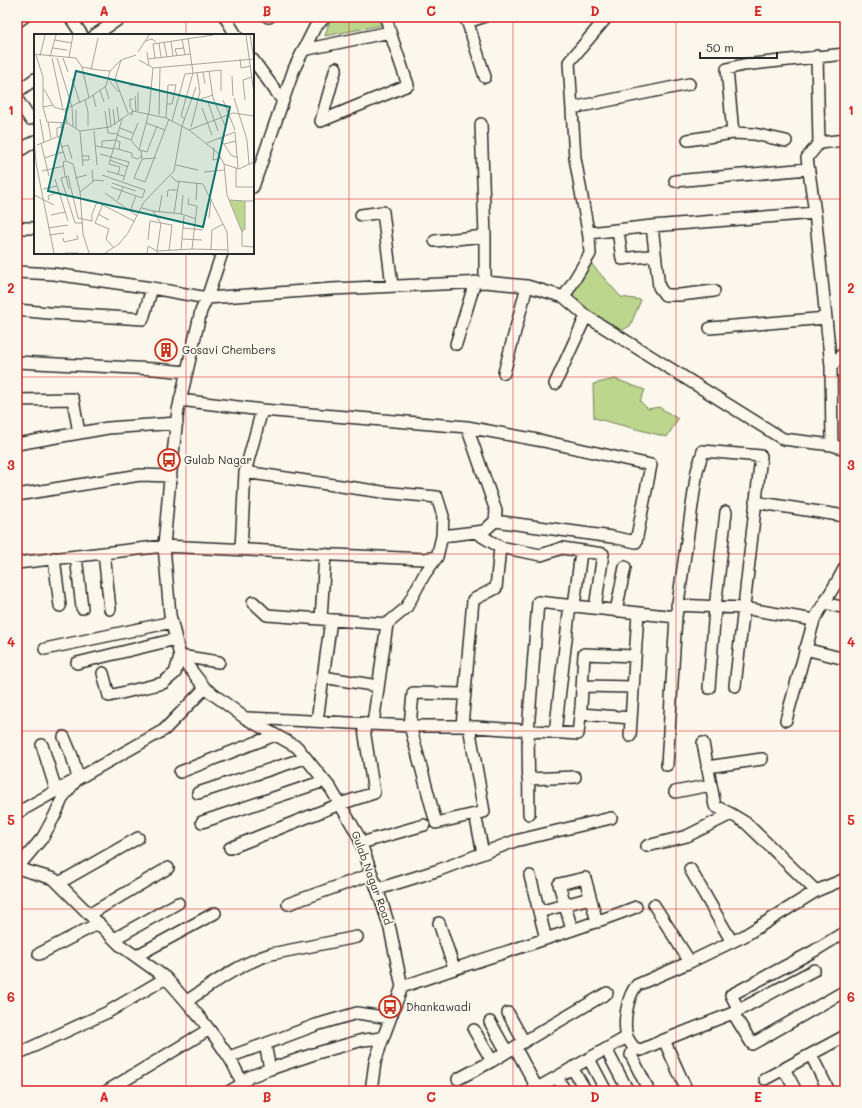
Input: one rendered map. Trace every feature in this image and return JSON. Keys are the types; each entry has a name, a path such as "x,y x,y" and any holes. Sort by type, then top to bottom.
{"street":[{"path":"17,22 24,17"},
{"path":"70,17 81,34"},
{"path":"96,34 122,17"},
{"path":"254,184 294,69 315,27 325,17"},
{"path":"336,68 321,121 408,85 386,17"},
{"path":"483,17 466,20 485,77"},
{"path":"564,297 590,254 588,233 575,158 569,62 607,17"},
{"path":"227,18 235,34"},
{"path":"303,50 390,32"},
{"path":"733,133 726,69 743,65 845,54"},
{"path":"817,56 819,144"},
{"path":"254,61 283,101"},
{"path":"17,92 34,80"},
{"path":"572,108 689,84"},
{"path":"17,99 30,119"},
{"path":"456,344 480,282 485,236 481,124"},
{"path":"688,140 733,133 754,134 786,141"},
{"path":"832,445 831,366 815,213 806,158 819,144 845,140"},
{"path":"17,152 34,142"},
{"path":"675,181 808,169"},
{"path":"361,215 383,212 392,286"},
{"path":"588,233 652,226 815,213"},
{"path":"652,226 659,287 665,295 680,295 714,291"},
{"path":"17,228 34,228"},
{"path":"618,230 622,259 648,256"},
{"path":"434,241 485,236"},
{"name":"Gulab Nagar Road","path":"222,254 201,312 180,400 171,476 164,546 170,615 180,656 205,688 246,718 297,747 331,789 358,835 378,889 390,929 402,987"},
{"path":"17,272 54,274 152,288 207,298 480,282 527,286 564,297 586,316 783,439 832,445 845,449"},
{"path":"504,374 527,286"},
{"path":"17,310 143,319 152,288"},
{"path":"555,384 586,316"},
{"path":"710,328 826,318"},
{"path":"831,366 845,352"},
{"path":"17,362 187,372"},
{"path":"17,400 73,399 79,433"},
{"path":"180,400 262,410 467,427 543,441 651,465 636,542 612,537 495,521"},
{"path":"241,549 245,472 262,410"},
{"path":"17,444 108,428 177,423"},
{"path":"442,536 484,531 495,521 496,511 467,427"},
{"path":"667,765 677,606 697,471 704,450 761,456 735,686"},
{"path":"230,848 340,804 374,793 368,724 378,686 387,624 406,608 424,575 437,557 442,536 442,516 437,498 382,492 245,472"},
{"path":"17,495 140,475 171,476"},
{"path":"755,502 845,516"},
{"path":"709,688 715,608 726,512"},
{"path":"475,532 500,547 541,555 562,548 581,552 604,554 595,608"},
{"path":"17,563 164,546 424,559 437,557"},
{"path":"465,694 413,693 410,726 436,822 484,812 466,726 465,694 473,600 496,588 500,547"},
{"path":"555,733 572,606 581,552"},
{"path":"104,553 110,609"},
{"path":"317,721 323,677 326,619 325,554"},
{"path":"76,556 82,608"},
{"path":"54,558 60,606"},
{"path":"616,611 625,567"},
{"path":"786,720 814,620 845,567"},
{"path":"253,602 267,614 387,624"},
{"path":"529,814 528,731 538,602 676,617"},
{"path":"825,603 845,608"},
{"path":"677,606 743,608 814,620"},
{"path":"630,736 638,613"},
{"path":"46,649 172,622"},
{"path":"77,664 176,639"},
{"path":"805,649 845,659"},
{"path":"246,718 410,726 466,726 578,734 584,654 635,656"},
{"path":"103,673 110,696 163,683 175,673 180,656 219,662"},
{"path":"323,677 378,686"},
{"path":"582,686 633,687"},
{"path":"17,813 164,730 205,688"},
{"path":"580,714 631,718"},
{"path":"180,772 275,735"},
{"path":"64,737 72,756 78,778"},
{"path":"703,743 715,806 746,823 816,892"},
{"path":"42,745 56,790"},
{"path":"198,793 305,758"},
{"path":"707,767 762,759"},
{"path":"528,780 575,777"},
{"path":"78,778 63,797 55,815 42,837 17,868 54,878 120,945 166,978 186,1001 229,1057 245,1088"},
{"path":"202,822 324,781"},
{"path":"675,792 711,785"},
{"path":"475,814 483,853"},
{"path":"647,846 687,836 731,814"},
{"path":"378,889 439,870 515,841 611,818"},
{"path":"361,843 424,825"},
{"path":"59,883 138,838"},
{"path":"90,914 168,868"},
{"path":"690,869 732,942"},
{"path":"288,904 372,874"},
{"path":"530,876 546,939"},
{"path":"572,930 559,884 585,878 597,922"},
{"path":"814,970 736,1012 641,1050 634,1048 627,1037 627,1013 630,994 637,985 744,936 816,892 845,880"},
{"path":"539,912 590,898"},
{"path":"114,939 178,903"},
{"path":"654,905 690,962"},
{"path":"369,1090 375,1062 402,987 454,968 597,922 636,907"},
{"path":"136,956 216,912"},
{"path":"439,923 454,968"},
{"path":"39,954 99,924"},
{"path":"845,932 814,951 731,995 736,1012 752,1044 845,990"},
{"path":"186,1001 227,974 270,954 357,937"},
{"path":"17,1054 108,1012 166,978"},
{"path":"458,1079 492,1061 607,993"},
{"path":"229,1057 316,1025 357,1013 390,1018"},
{"path":"508,1013 515,1047"},
{"path":"490,1022 515,1047 538,1089 627,1037"},
{"path":"107,1091 208,1030"},
{"path":"474,1030 492,1061"},
{"path":"765,1079 845,1036"},
{"path":"245,1088 249,1077 270,1069 348,1044 363,1040 383,1038"},
{"path":"664,1040 687,1091"},
{"path":"265,1044 270,1069"},
{"path":"634,1048 631,1055 648,1087"},
{"path":"606,1049 628,1091"},
{"path":"810,1055 829,1091"},
{"path":"589,1059 606,1091"},
{"path":"572,1068 586,1091"},
{"path":"784,1069 796,1091"},
{"path":"557,1077 565,1091"},
{"path":"230,1091 245,1088"}],"green space":[{"path":"338,17 376,17 382,25 325,36 329,23"},
{"path":"587,259 621,297 641,300 630,326 617,333 568,297"},
{"path":"615,379 645,390 640,401 648,409 659,407 678,419 667,437 594,418 593,384"}],"place":[{"name":"Gosavi Chembers","path":"166,350"},
{"name":"Gulab Nagar","path":"169,460"},
{"name":"Dhankawadi","path":"390,1007"}]}
